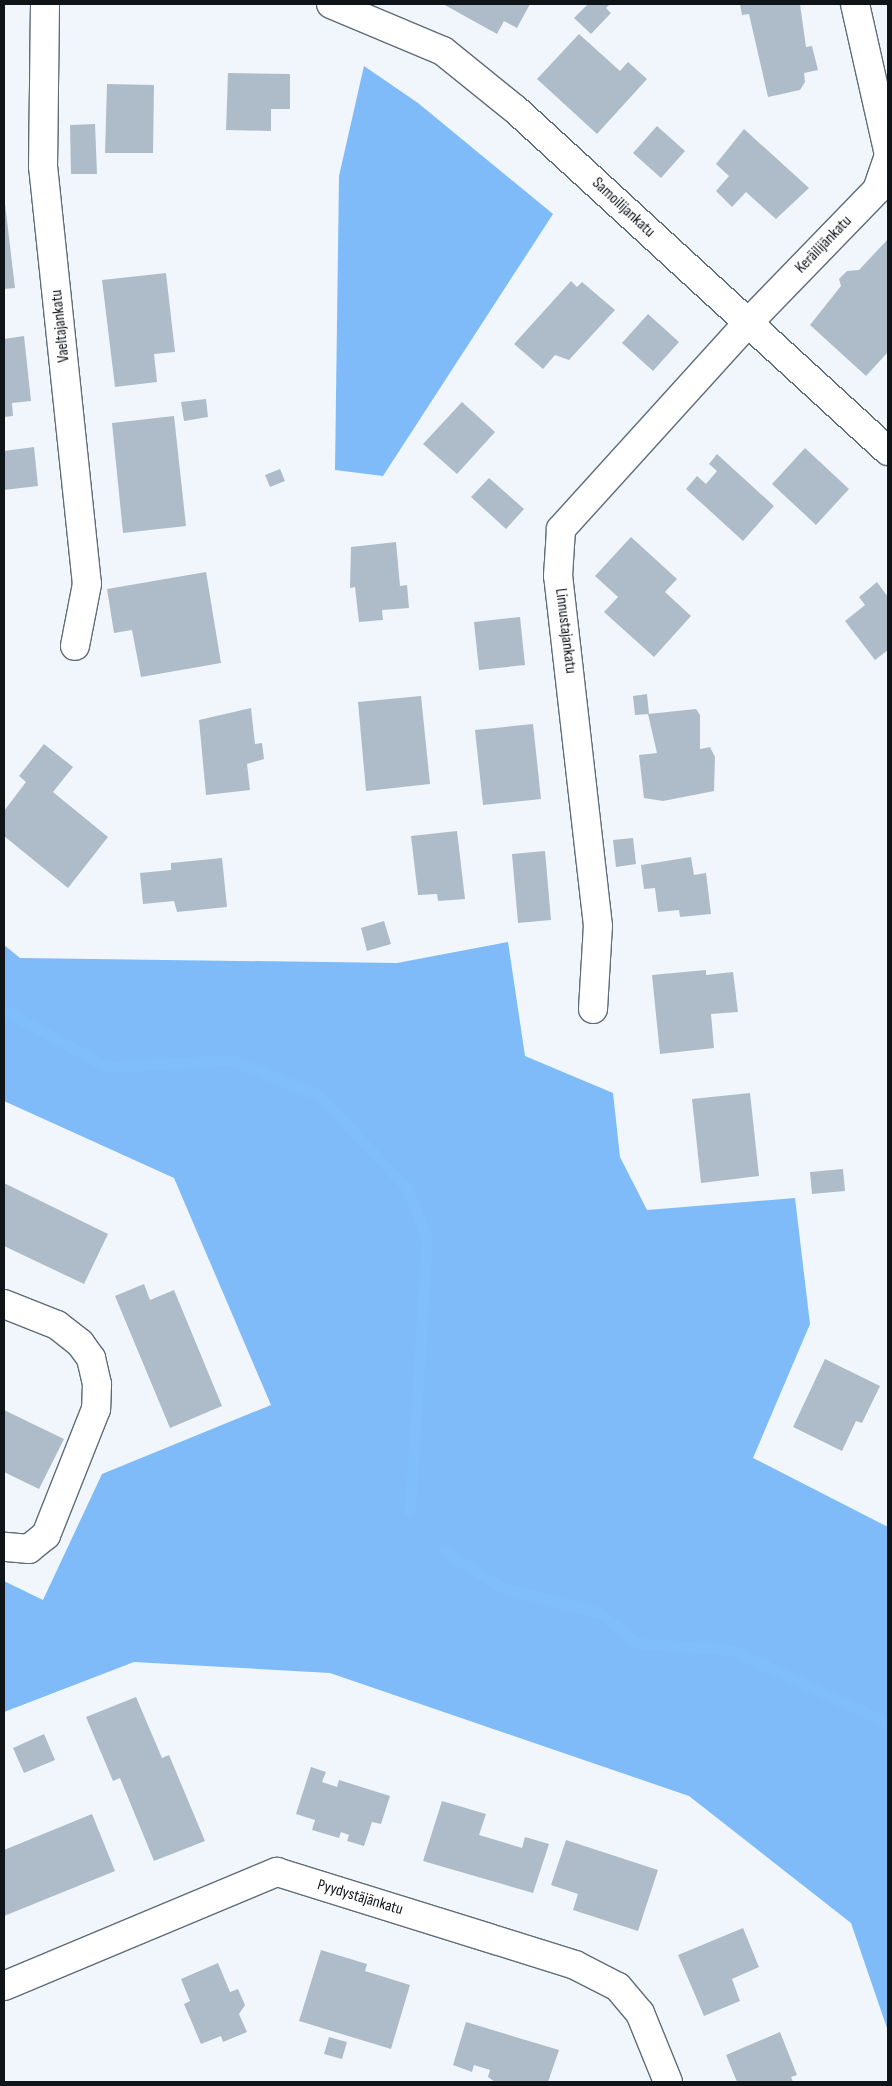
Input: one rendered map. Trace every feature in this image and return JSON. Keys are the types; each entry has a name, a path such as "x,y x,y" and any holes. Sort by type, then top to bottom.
{"street":[{"name":"Vaeltajankatu","path":"45,4 43,166 87,584 75,646"},
{"name":"Samoilijankatu","path":"332,4 443,51 515,109 747,324 888,451"},
{"path":"856,4 888,150"},
{"name":"Keräilijänkatu","path":"747,324 877,190 888,158"},
{"name":"Linnustajankatu","path":"593,1009 598,926 558,576 561,530 747,324"},
{"path":"4,1304 56,1325 80,1343 91,1358 97,1384 96,1409 46,1535 29,1549 4,1547"},
{"name":"Pyydystäjänkatu","path":"4,1986 277,1872 575,1965 618,1987 640,2014 668,2082"}],"shaded area":[{"path":"364,66 418,103 553,214 383,476 335,470 339,176"},
{"path":"508,942 525,1056 613,1093 620,1157 647,1210 795,1198 810,1324 753,1458 888,1527 888,2031 851,1923 689,1796 330,1673 134,1662 4,1712 4,1581 43,1600 102,1474 271,1405 174,1178 4,1101 4,945 20,958 397,963"}],"building":[{"path":"443,4 530,4 517,28 504,21 497,34"},
{"path":"588,4 610,4 606,8 611,13 591,34 574,18"},
{"path":"740,4 800,4 806,47 812,46 818,70 804,73 805,82 800,90 768,97 749,14 742,15"},
{"path":"579,34 620,71 628,62 647,79 597,134 537,79"},
{"path":"228,73 290,74 290,109 271,109 271,131 226,130"},
{"path":"107,84 154,85 153,153 105,153"},
{"path":"95,124 97,174 71,174 70,125"},
{"path":"657,126 685,151 661,178 633,153"},
{"path":"744,129 809,188 776,219 746,192 732,207 716,191 729,176 716,164"},
{"path":"4,195 15,288 4,289"},
{"path":"888,239 888,352 866,376 810,325 841,286 839,279 847,271 859,270"},
{"path":"166,273 175,352 154,354 157,382 115,387 102,280"},
{"path":"571,281 577,287 582,282 615,310 569,360 555,355 543,369 514,344"},
{"path":"648,314 679,342 653,371 622,343"},
{"path":"24,336 31,401 12,403 13,416 4,417 4,339"},
{"path":"206,399 208,417 184,421 181,402"},
{"path":"462,402 495,432 457,474 423,444"},
{"path":"174,416 186,526 123,533 112,423"},
{"path":"34,447 38,486 4,490 4,451"},
{"path":"805,448 849,489 816,525 772,484"},
{"path":"717,454 774,506 743,541 686,489 697,476 706,484 717,471 709,464"},
{"path":"280,469 285,481 270,487 265,475"},
{"path":"489,478 524,509 506,529 471,497"},
{"path":"631,537 677,579 665,592 691,616 654,657 604,612 618,597 595,576"},
{"path":"396,542 400,586 407,585 409,608 382,610 383,620 359,622 355,587 350,588 351,547"},
{"path":"206,572 221,663 141,677 132,630 114,633 107,589"},
{"path":"877,582 888,597 888,650 875,660 845,621 865,605 859,597"},
{"path":"520,617 525,665 479,670 474,622"},
{"path":"647,694 649,714 635,715 633,696"},
{"path":"421,696 430,784 366,791 358,702"},
{"path":"251,708 255,744 262,743 264,759 247,764 250,790 206,795 199,720"},
{"path":"696,709 700,715 700,749 710,747 715,757 714,791 663,801 644,798 639,755 657,753 648,714"},
{"path":"533,724 541,799 483,805 475,730"},
{"path":"44,744 73,767 53,792 108,837 68,888 4,836 4,811 26,782 19,776"},
{"path":"457,831 465,899 438,901 437,894 418,895 411,836"},
{"path":"633,838 636,864 616,867 613,840"},
{"path":"545,851 551,920 518,923 512,854"},
{"path":"691,857 694,875 706,873 711,914 680,917 679,910 658,912 655,888 644,889 641,865"},
{"path":"222,858 227,907 177,912 174,901 143,904 140,873 171,870 171,863"},
{"path":"384,921 391,944 367,951 361,928"},
{"path":"706,970 706,975 733,972 738,1012 711,1014 714,1048 660,1054 652,975"},
{"path":"750,1093 759,1176 701,1183 692,1099"},
{"path":"843,1169 845,1191 812,1194 810,1172"},
{"path":"4,1183 108,1234 84,1284 4,1246"},
{"path":"144,1284 150,1300 174,1290 222,1406 170,1428 115,1296"},
{"path":"825,1359 880,1386 862,1423 856,1421 842,1451 793,1427"},
{"path":"4,1410 64,1439 39,1489 4,1472"},
{"path":"136,1697 162,1758 169,1755 205,1841 154,1861 120,1778 113,1781 86,1717"},
{"path":"44,1734 55,1760 24,1773 13,1748"},
{"path":"311,1767 326,1772 322,1782 337,1787 339,1780 390,1796 381,1824 372,1822 364,1846 347,1841 349,1835 341,1832 339,1838 312,1830 315,1820 296,1814"},
{"path":"442,1801 486,1814 479,1835 522,1848 525,1837 549,1844 533,1893 423,1861"},
{"path":"92,1814 115,1871 4,1916 4,1850"},
{"path":"566,1840 658,1870 638,1931 573,1910 578,1894 551,1885"},
{"path":"743,1928 759,1967 732,1979 740,2001 704,2016 678,1955"},
{"path":"321,1950 367,1964 365,1971 410,1985 391,2049 299,2021"},
{"path":"218,1963 230,1992 238,1989 245,2005 239,2014 247,2032 223,2042 221,2036 201,2044 184,2004 190,2001 181,1979"},
{"path":"466,2022 559,2050 548,2082 495,2082 488,2077 490,2070 474,2065 472,2072 453,2065"},
{"path":"780,2032 797,2075 791,2077 793,2082 737,2082 726,2055"},
{"path":"329,2037 347,2042 342,2059 324,2054"}],"waterway":[{"path":"4,1010 107,1067 231,1060 318,1095 407,1188 427,1239 410,1511"},
{"path":"444,1551 500,1587 600,1613 636,1643 732,1650 888,1723"}]}
